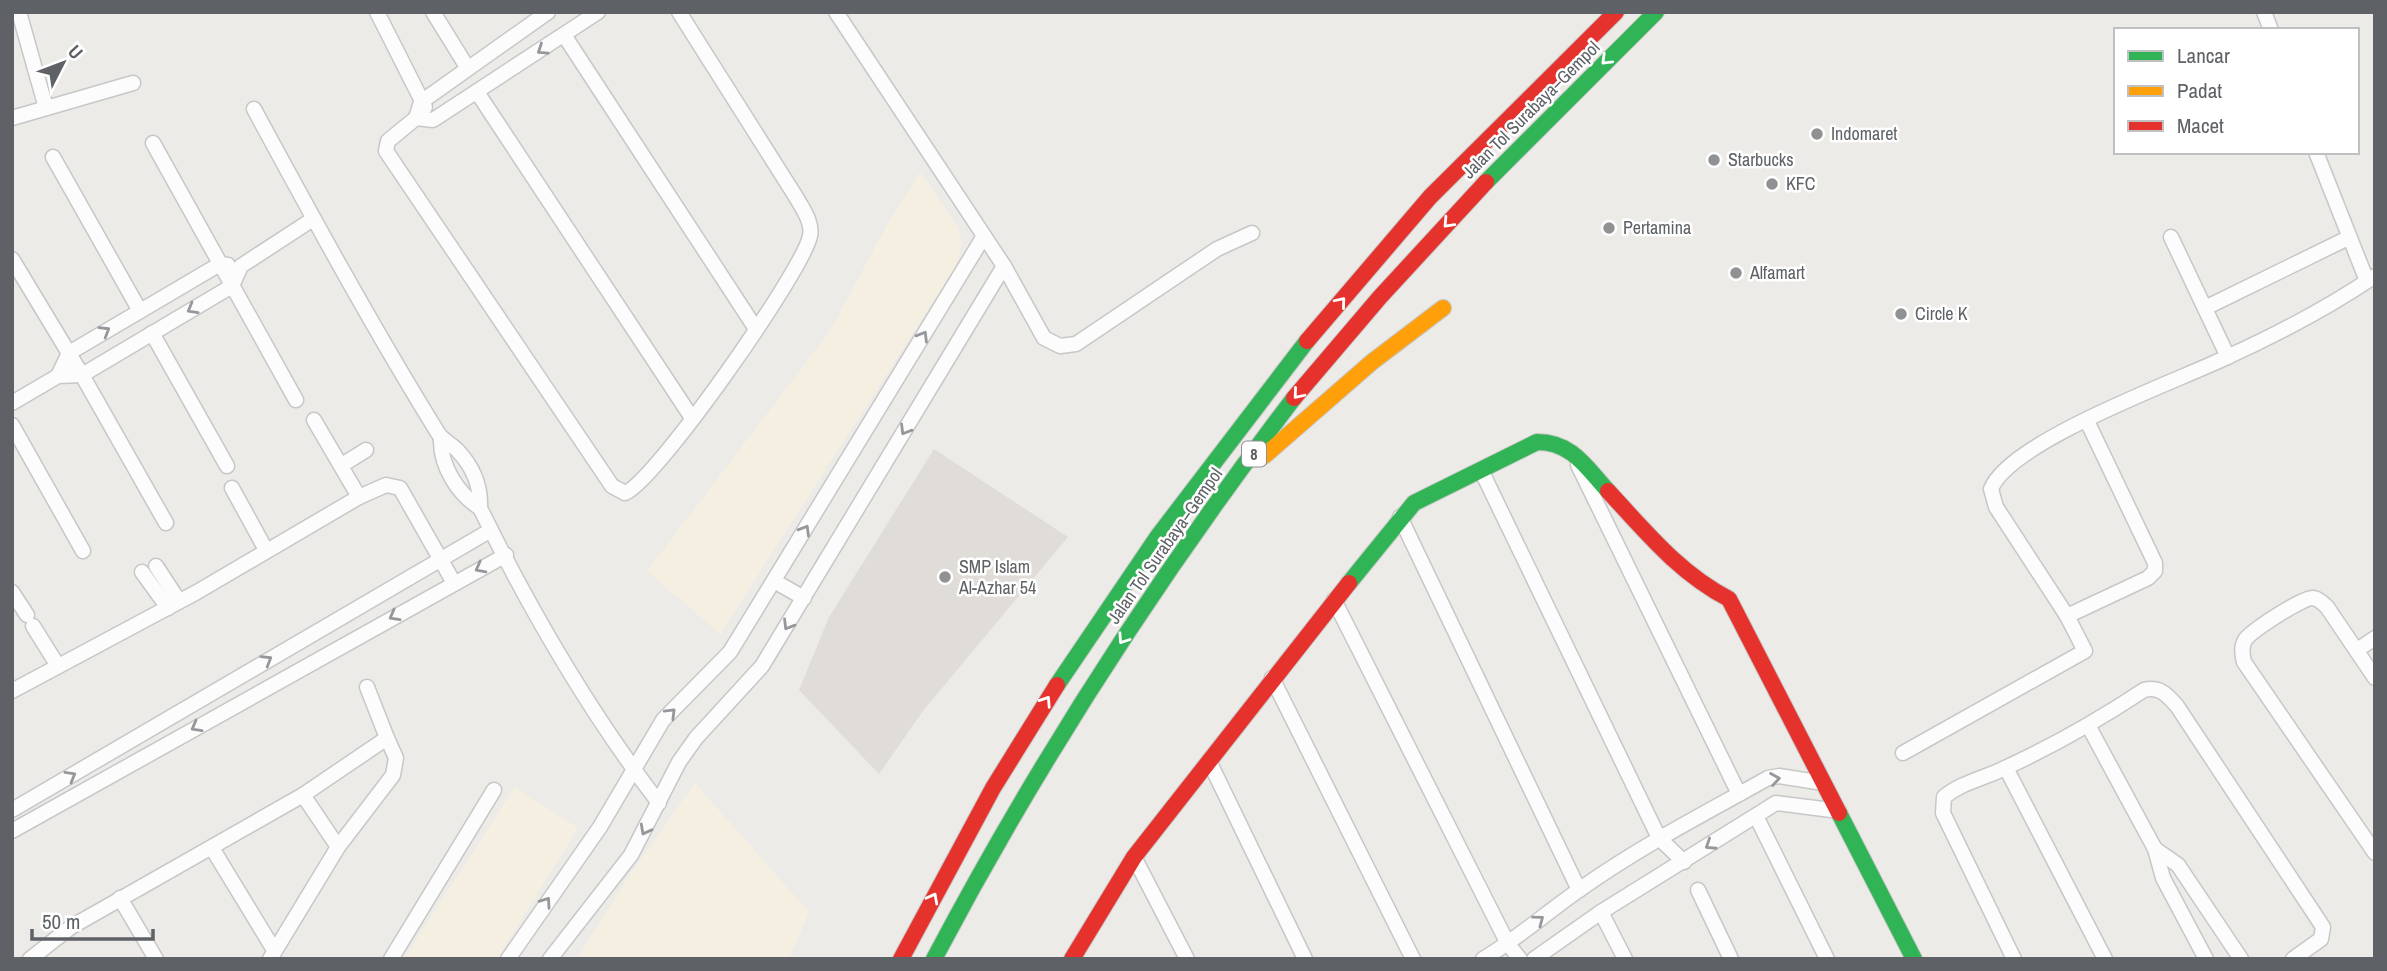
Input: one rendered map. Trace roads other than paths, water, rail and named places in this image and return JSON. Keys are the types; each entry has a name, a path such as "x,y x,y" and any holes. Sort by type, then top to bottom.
{"main road":[{"name":"Jalan Tol Surabaya–Gempol","path":"901,959 1024,736 1188,493 1280,373 1406,224 1525,100 1616,12"},
{"name":"Jalan Tol Surabaya–Gempol","path":"934,959 968,891 1096,679 1158,586 1294,398 1528,135 1656,12"},
{"path":"1247,464 1272,452 1315,410 1443,307"},
{"path":"1072,959 1134,857 1399,517 1414,503 1537,442 1554,442 1570,450 1675,563 1702,585 1729,599 1914,959"}],"street":[{"path":"19,12 46,108"},
{"path":"377,12 421,102 433,120"},
{"path":"433,12 467,67"},
{"path":"548,12 421,102 416,118 388,141 389,158 612,486 625,493 638,485 692,418 756,329 811,235 810,224 796,197 679,12"},
{"path":"416,118 433,120 598,12"},
{"path":"836,12 1004,266 1044,338 1052,343 1069,346 1217,249 1252,233"},
{"path":"564,35 756,329"},
{"path":"504,43 518,66"},
{"path":"12,118 133,83"},
{"path":"477,92 692,418"},
{"path":"254,109 313,219 441,439 442,458 446,466 466,499 480,508 558,648 634,770 659,803"},
{"path":"153,143 296,400"},
{"path":"1903,753 2085,651 2083,642 2067,616 1996,507 1991,489 1994,481 2012,462 2059,433 2228,357 2371,278 2348,238 2317,154"},
{"path":"53,157 140,310"},
{"path":"12,403 58,376 82,375 232,286 241,266 313,219"},
{"path":"508,959 600,827 663,720 710,676 730,652 984,236"},
{"path":"2171,237 2228,357"},
{"path":"2205,308 2348,238"},
{"path":"12,259 166,523"},
{"path":"58,376 69,353 140,310 220,264 241,266"},
{"path":"550,959 631,855 696,738 750,683 1004,266"},
{"path":"152,333 227,466"},
{"path":"314,419 359,497"},
{"path":"2067,616 2148,578 2155,571 2155,563 2087,421"},
{"path":"12,425 83,551"},
{"path":"342,465 366,450"},
{"path":"1570,450 1739,794"},
{"path":"1481,470 1659,838 1685,862"},
{"path":"12,691 174,604 359,497 386,485 400,488 454,583"},
{"path":"232,488 266,550"},
{"path":"1399,517 1579,890"},
{"path":"12,810 491,530"},
{"path":"12,831 506,555"},
{"path":"156,566 174,604"},
{"path":"142,572 174,604"},
{"path":"774,581 804,598"},
{"path":"12,592 58,666"},
{"path":"2375,678 2327,607 2312,598 2250,634 2242,646 2244,662 2375,853"},
{"path":"1334,600 1507,944 1520,959"},
{"path":"2357,650 2375,638"},
{"path":"1272,678 1413,959"},
{"path":"212,848 272,954 338,847 393,775 396,758 367,687"},
{"path":"2014,959 1942,804 1944,797 1954,789 2006,768 2089,727 2144,690 2158,690 2169,697 2323,927 2321,939 2293,959"},
{"path":"2089,727 2155,849 2163,878 2206,959"},
{"path":"35,957 71,927 303,795 387,738"},
{"path":"1209,761 1305,959"},
{"path":"2006,768 2105,959"},
{"path":"1483,959 1579,890 1659,838 1739,794 1774,776 1824,783"},
{"path":"391,959 494,790"},
{"path":"303,795 338,847"},
{"path":"1534,959 1601,912 1776,803 1839,811"},
{"path":"1756,816 1826,959"},
{"path":"2155,849 2178,865 2241,959"},
{"path":"1134,857 1186,959"},
{"path":"1698,890 1731,959"},
{"path":"120,898 156,959"},
{"path":"1601,912 1625,959"}],"place":[{"name":"Indomaret","path":"1817,134"},
{"name":"Starbucks","path":"1714,160"},
{"name":"KFC","path":"1772,184"},
{"name":"Pertamina","path":"1609,228"},
{"name":"Alfamart","path":"1736,273"},
{"name":"Circle K","path":"1901,314"},
{"name":"SMP Islam Al-Azhar 54","path":"945,577"}]}
